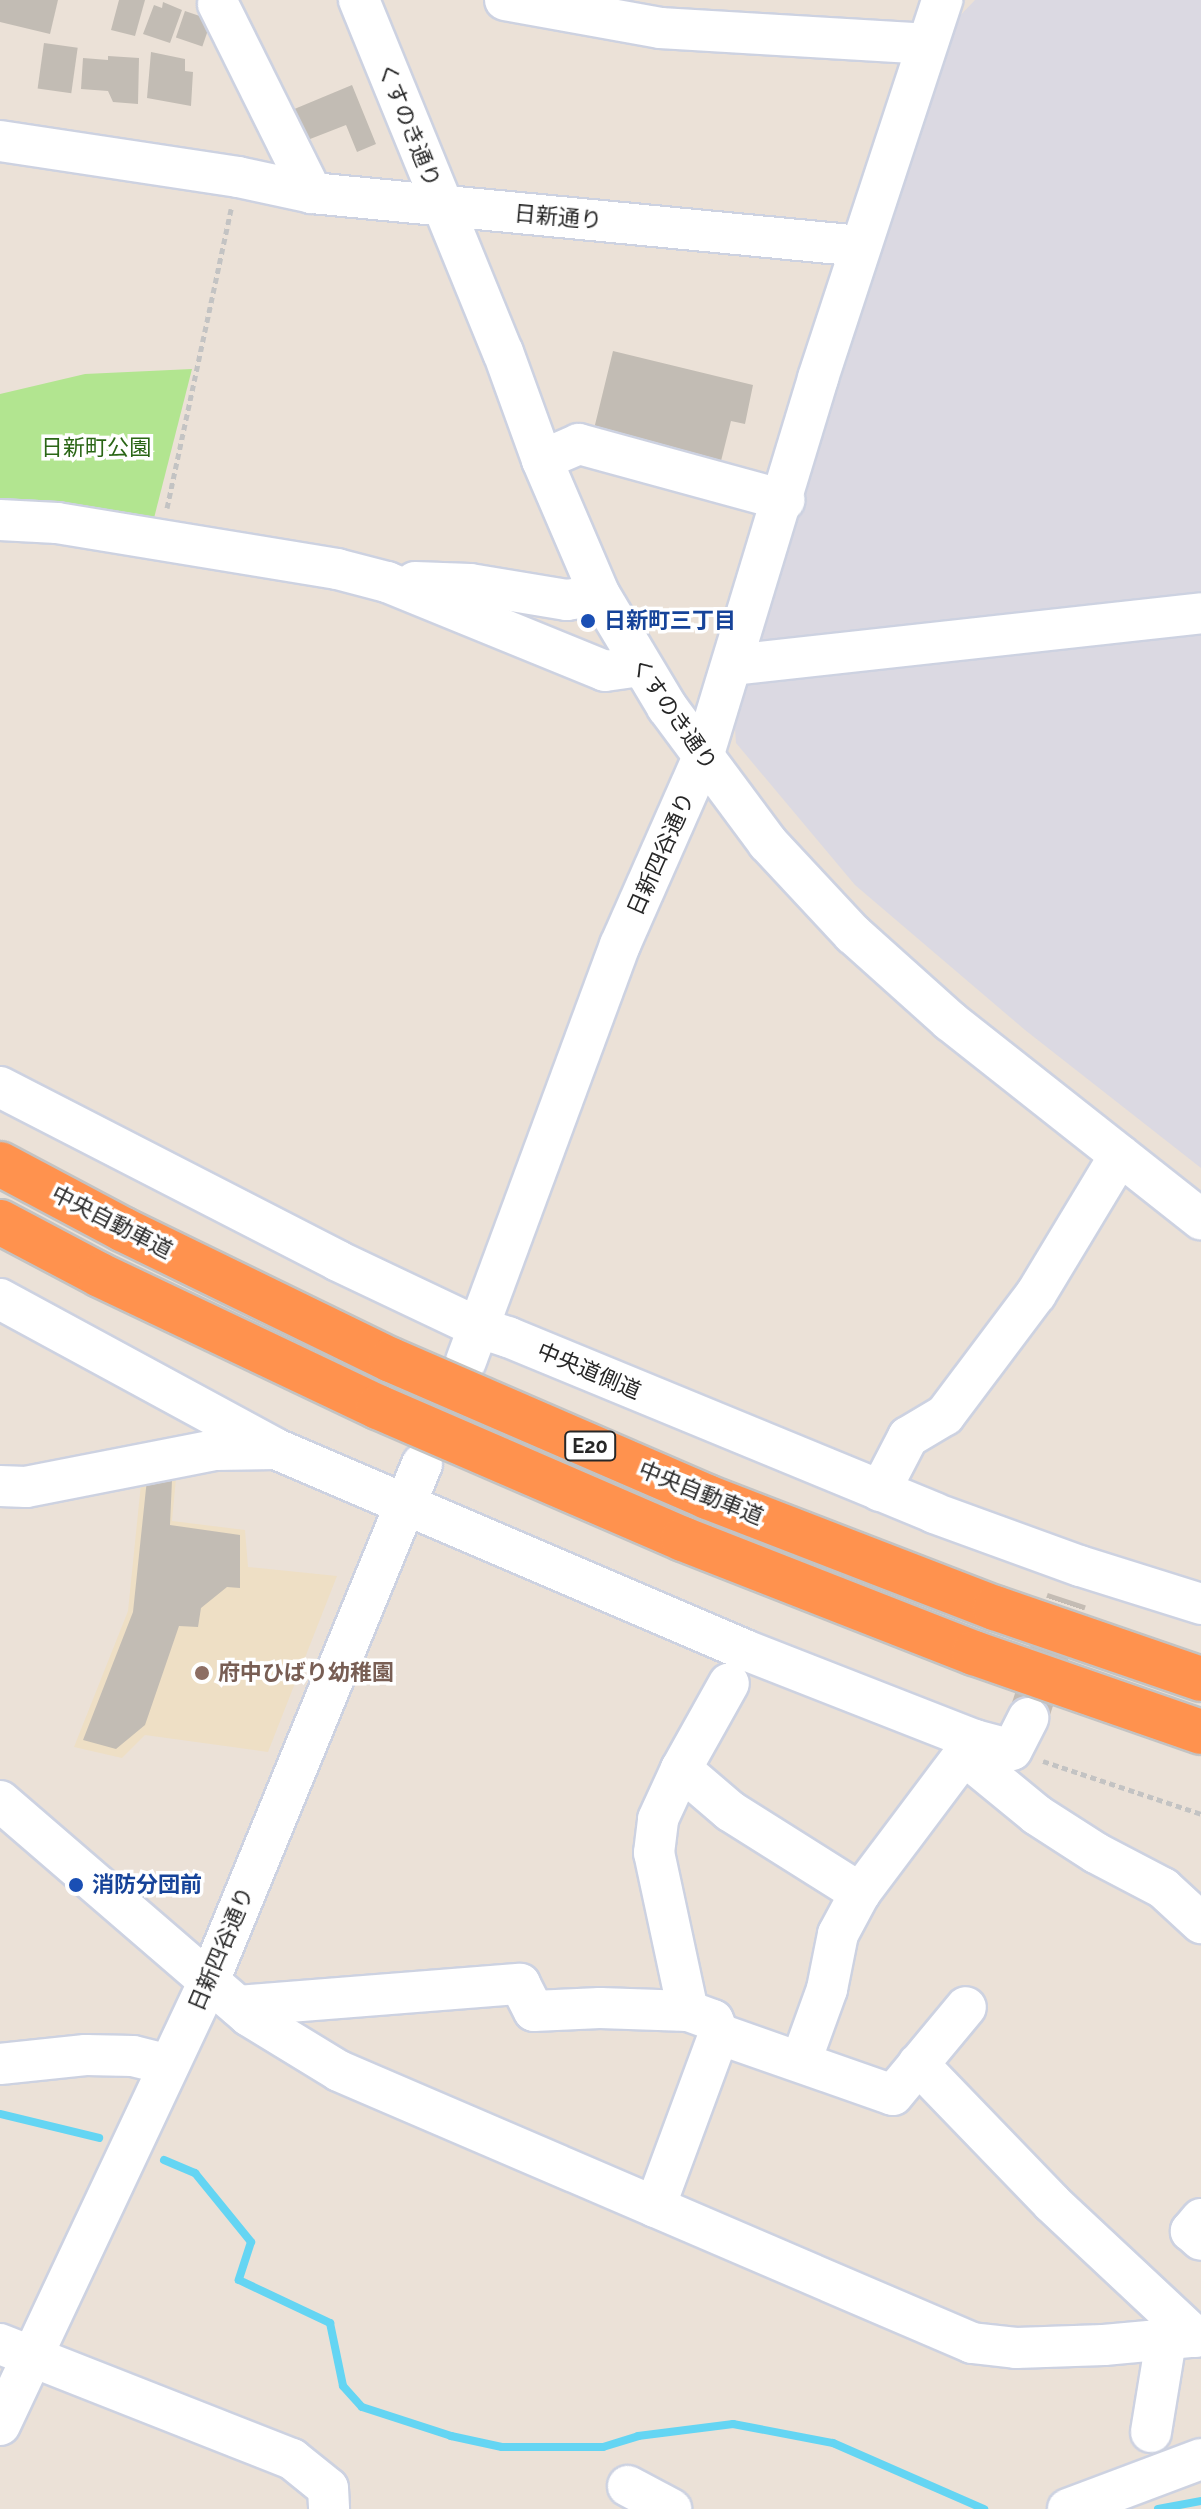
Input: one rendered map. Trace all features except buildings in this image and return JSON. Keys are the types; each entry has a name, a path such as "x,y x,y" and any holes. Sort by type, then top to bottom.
{"highway":[{"name":"中央自動車道","path":"0,1164 122,1229 391,1360 707,1497 995,1608 1201,1679"},
{"name":"E20","path":"0,1222 100,1275 378,1407 683,1539 974,1653 1201,1732"}],"street":[{"name":"くすのき通り","path":"359,0 503,352 542,460 600,595 639,666 768,843 853,934 950,1021 1201,1219"},
{"path":"505,0 660,28 926,44"},
{"path":"860,246 942,0"},
{"path":"221,1 312,193"},
{"name":"日新通り","path":"0,141 238,177 312,193 860,246"},
{"name":"日新四谷通り","path":"471,1344 620,945 703,757 860,246"},
{"path":"542,460 579,444 784,500"},
{"path":"0,520 57,523 337,569 387,582 605,671 639,666"},
{"path":"387,582 470,584 567,600 600,595"},
{"path":"733,665 1201,613"},
{"name":"中央道側道","path":"0,1087 338,1261 471,1344 508,1337 880,1491 1073,1582 1201,1604"},
{"path":"880,1491 908,1437 945,1415 1036,1294 1120,1155"},
{"path":"0,1299 276,1449 745,1650 995,1741 1037,1815 1096,1853 1163,1888 1195,1916"},
{"path":"0,1486 26,1487 215,1450 276,1449"},
{"name":"日新四谷通り","path":"0,2425 16,2350 169,2065 224,1994 422,1464"},
{"path":"655,2207 703,2022 654,1853 658,1819 681,1769 729,1683"},
{"path":"801,2061 827,1989 838,1934 860,1893 995,1741"},
{"path":"681,1769 730,1811 860,1893"},
{"path":"0,1801 224,1994 307,2055 339,2071 972,2343 1016,2348 1187,2338"},
{"path":"224,1994 520,1984 534,2011 600,2008 703,2022 893,2095 966,2007"},
{"path":"0,2064 86,2055 133,2056 169,2065"},
{"path":"918,2064 1187,2338"},
{"path":"1201,2219 1191,2231 1201,2240"},
{"path":"1151,2432 1187,2338"},
{"path":"16,2350 292,2459 328,2488 329,2509"},
{"path":"1068,2509 1201,2459"},
{"path":"628,2486 671,2509"}],"path":[{"path":"160,542 238,177"},
{"path":"995,1741 1201,1814"}],"shaded area":[{"path":"975,0 1201,0 1201,1168 1025,1030 855,885 736,743 734,714 863,282 952,24"},
{"name":"府中ひばり幼稚園","path":"177,1467 172,1521 245,1530 248,1567 337,1576 268,1752 145,1735 122,1758 74,1747 128,1611 142,1474"}],"green space":[{"name":"日新町公園","path":"192,369 152,526 0,512 0,394 85,374"}],"waterway":[{"path":"0,2114 99,2138"},
{"path":"164,2160 195,2173 251,2242 239,2280 330,2323 343,2386 362,2407 451,2436 502,2447 603,2447 638,2436 733,2424 833,2443 984,2509"},
{"path":"1158,2509 1201,2501"}],"tunnel":[{"path":"1028,1718 1067,1599"}],"place":[{"name":"日新町三丁目","path":"588,621"},
{"name":"府中ひばり幼稚園","path":"202,1673"},
{"name":"消防分団前","path":"76,1885"}]}
